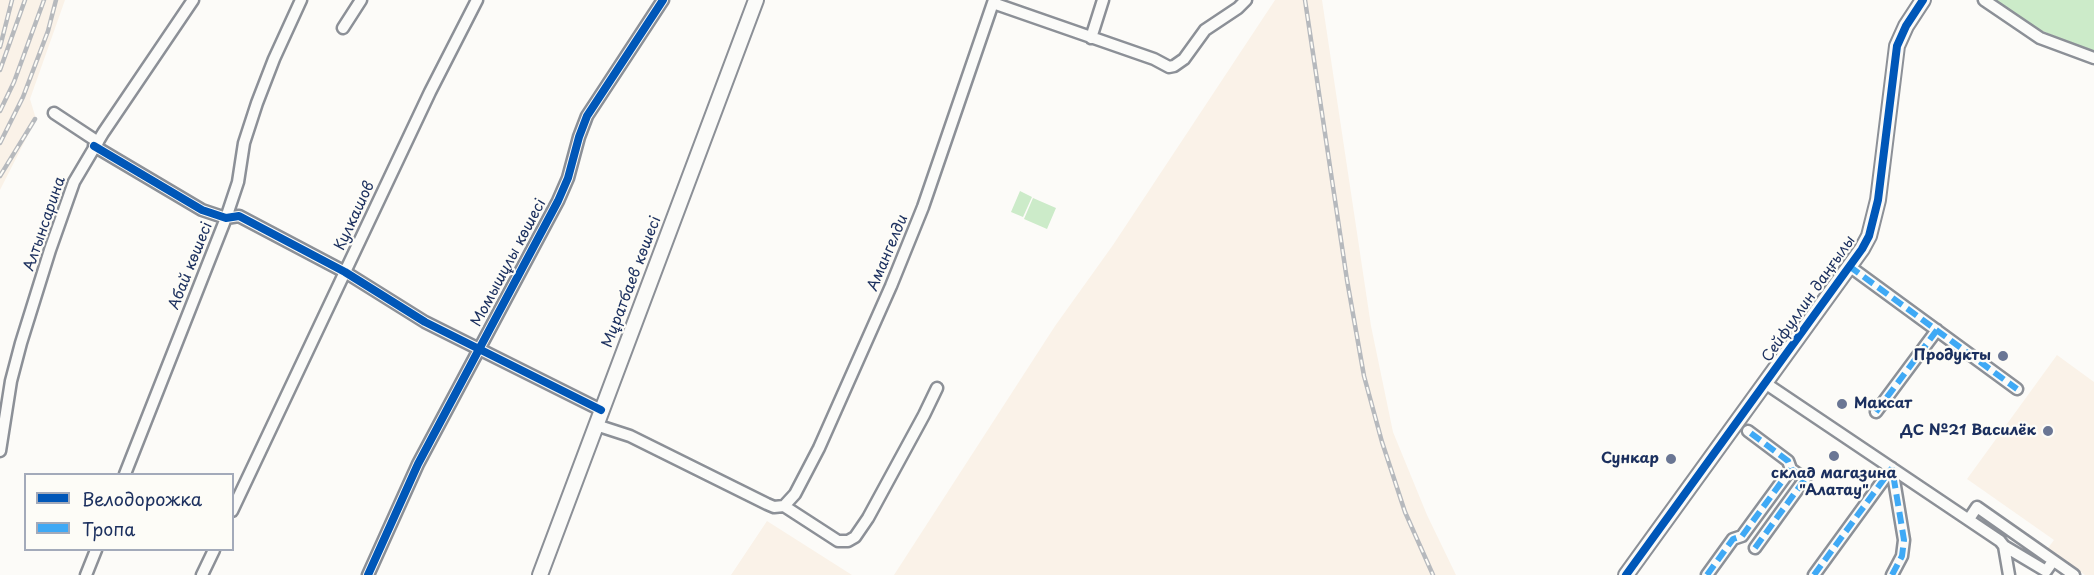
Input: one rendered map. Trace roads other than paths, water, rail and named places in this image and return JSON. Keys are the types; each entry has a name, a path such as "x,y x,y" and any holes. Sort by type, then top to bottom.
{"street":[{"name":"Алтынсарина","path":"0,452 11,381 50,250 74,182 96,144 194,0"},
{"name":"Абай көшесі","path":"125,473 226,218 238,182 244,143 257,103 301,0"},
{"path":"343,28 360,0"},
{"name":"Кулкашов","path":"234,507 430,92 477,0"},
{"name":"Момышұлы көшесі","path":"368,575 418,464 558,201 568,178 587,116 663,0"},
{"name":"Мұратбаев көшесі","path":"540,575 756,0"},
{"path":"1091,38 1103,0"},
{"path":"994,2 1154,59 1169,67 1184,60 1205,30 1246,0"},
{"name":"Сейфуллин даңғылы","path":"1626,575 1866,242 1874,220 1897,46 1906,26 1923,0"},
{"path":"1984,0 2040,38 2094,58"},
{"name":"Амангелди","path":"784,506 798,488 819,448 891,286 923,207 994,2"},
{"path":"54,113 96,144 202,210 226,218 239,216 345,272 425,322 602,410"},
{"path":"1849,266 2017,388"},
{"path":"1876,412 1937,330"},
{"path":"1765,383 1969,519 2004,546 2046,571 2053,561"},
{"path":"596,425 630,436 767,504 774,507 784,506 838,541 848,542 855,537 868,518 937,388"},
{"path":"1748,431 1788,461 1791,469 1805,479 1755,548"},
{"path":"1814,575 1892,468"},
{"path":"1892,468 1904,540 1902,556 1892,575"},
{"path":"1707,575 1733,539 1742,536 1791,469"},
{"path":"1969,519 1977,507 2074,575"},
{"path":"2004,546 2009,575"},
{"path":"86,575 95,551"},
{"path":"202,575 213,551"}],"railway":[{"path":"0,47 12,0"},
{"path":"0,70 25,0"},
{"path":"0,111 14,82 44,0"},
{"path":"0,143 23,97 48,31 56,0"},
{"path":"1305,0 1347,280 1364,376 1382,442 1405,512 1433,575"},
{"path":"0,176 35,119"}],"place":[{"name":"Продукты","path":"2003,356"},
{"name":"Максат","path":"1842,404"},
{"name":"ДС №21 Василёк","path":"2048,431"},
{"name":"склад магазина \"Алатау\"","path":"1834,456"},
{"name":"Сункар","path":"1671,459"}]}
